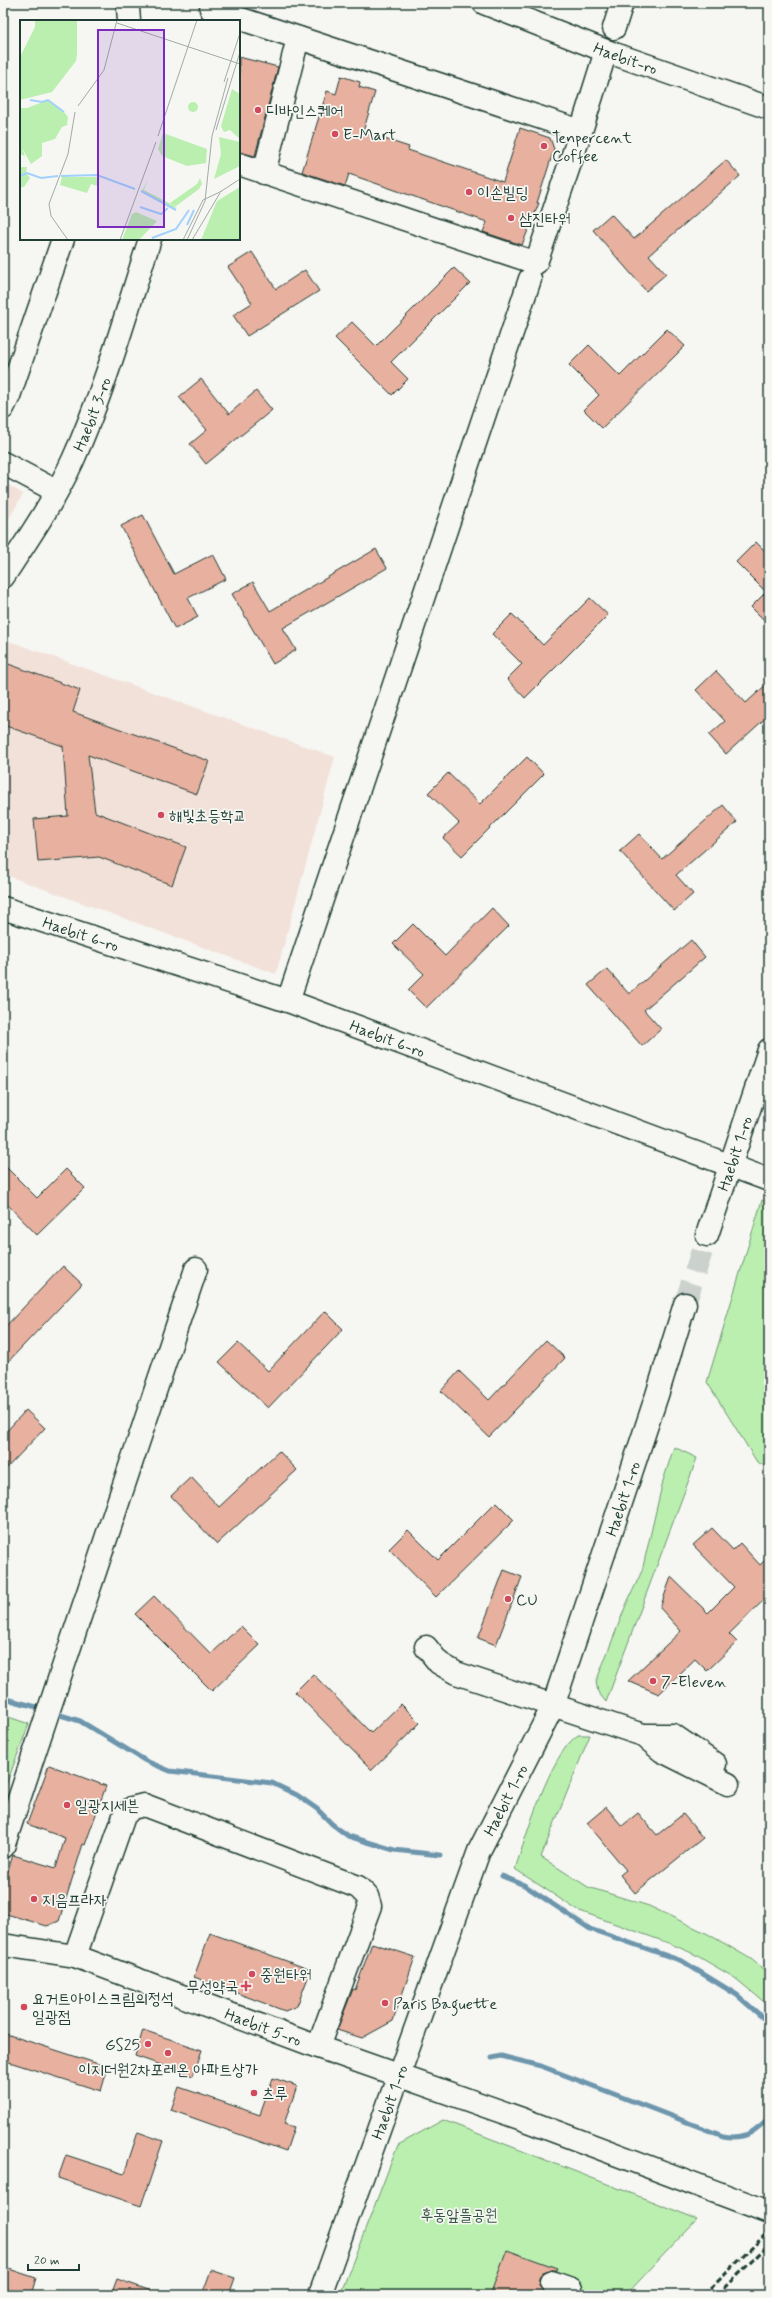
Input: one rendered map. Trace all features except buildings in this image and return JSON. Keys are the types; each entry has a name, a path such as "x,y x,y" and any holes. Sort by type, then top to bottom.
{"street":[{"name":"Haebit-ro","path":"484,3 606,51 769,108"},
{"path":"614,28 622,3"},
{"path":"211,11 581,131"},
{"path":"264,173 298,38"},
{"path":"240,164 536,263 581,131 606,51"},
{"path":"3,408 9,396 63,240"},
{"name":"Haebit 3-ro","path":"3,576 41,520 73,460 109,367 150,240"},
{"path":"288,1001 530,279"},
{"path":"3,463 56,491"},
{"name":"Haebit 6-ro","path":"3,908 288,1001 769,1180"},
{"name":"Haebit 1-ro","path":"707,1235 769,1050"},
{"path":"3,1847 196,1269"},
{"name":"Haebit 1-ro","path":"320,2295 397,2076 479,1851 553,1706 657,1394 685,1304"},
{"path":"426,1647 439,1663 456,1672 553,1706 643,1735 662,1751 730,1780"},
{"path":"75,1956 124,1816 132,1808 144,1805 358,1887 367,1896 370,1906 318,2047"},
{"name":"Haebit 5-ro","path":"3,1946 75,1956 397,2076 522,2119 769,2212"},
{"path":"552,2282 571,2289 568,2295"}],"shaded area":[{"path":"3,482 23,494 3,529"},
{"name":"해빛초등학교","path":"3,639 335,757 276,974 3,874"}],"green space":[{"path":"762,1200 769,1203 769,1468 757,1462 707,1382"},
{"path":"674,1447 697,1458 606,1702 598,1692 596,1682 626,1605 642,1571 663,1481"},
{"path":"3,1715 29,1724 3,1793"},
{"path":"578,1735 590,1735 541,1857 588,1887 649,1906 708,1934 751,1959 769,1974 769,2006 735,1978 694,1954 671,1944 577,1910 515,1869 548,1777 567,1745"},
{"name":"후동앞뜰공원","path":"443,2120 697,2219 626,2295 340,2295 398,2145"}],"waterway":[{"path":"3,1698 44,1709"},
{"path":"54,1713 80,1721 146,1761 170,1771 272,1783 297,1795 317,1809 332,1824 348,1836 394,1850 440,1855"},
{"path":"502,1876 524,1885 590,1929 682,1961 737,1995 769,2023"},
{"path":"492,2058 501,2056 541,2066 723,2136 738,2137 749,2134 769,2118"}],"tunnel":[{"path":"685,1304 707,1235"}],"railway":[{"path":"704,2295 769,2231"},
{"path":"718,2295 769,2244"}],"place":[{"name":"디바인스퀘어","path":"258,110"},
{"name":"E-Mart","path":"335,134"},
{"name":"Tenpercent Coffee","path":"544,146"},
{"name":"이손빌딩","path":"469,192"},
{"name":"삼진타워","path":"511,218"},
{"name":"해빛초등학교","path":"161,815"},
{"name":"CU","path":"508,1599"},
{"name":"7-Eleven","path":"653,1681"},
{"name":"일광지세븐","path":"67,1805"},
{"name":"지음프라자","path":"34,1899"},
{"name":"중원타워","path":"252,1974"},
{"name":"무성약국","path":"246,1986"},
{"name":"Paris Baguette","path":"385,2003"},
{"name":"요거트아이스크림의정석 일광점","path":"24,2007"},
{"name":"GS25","path":"148,2044"},
{"name":"이지더원2차포레온 아파트상가","path":"168,2053"},
{"name":"츠루","path":"254,2093"}]}
